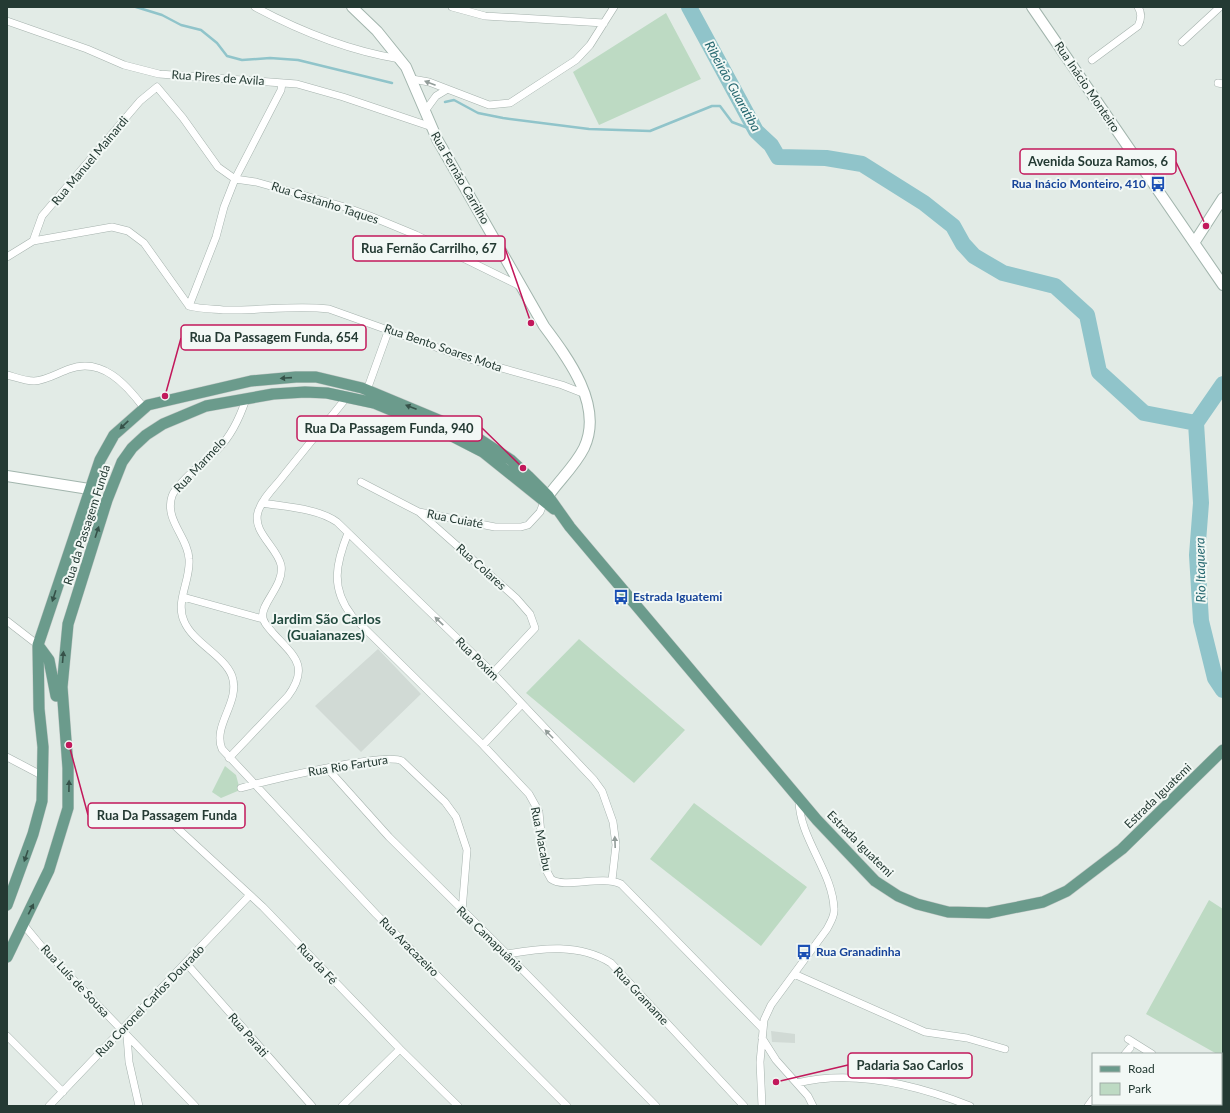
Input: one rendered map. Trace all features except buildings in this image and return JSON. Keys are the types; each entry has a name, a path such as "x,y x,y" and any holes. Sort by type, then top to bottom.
{"main road":[{"name":"Rua da Passagem Funda","path":"7,905 33,834 42,801 43,747 37,678 38,645 89,489 100,460 114,435 144,408 162,401 251,381 279,378 316,377 367,390 470,433 511,460 546,499"},
{"name":"Rua da Passagem Funda","path":"7,957 11,943 23,924 49,870 68,808 69,784 62,687 68,624 107,500 122,462 132,448 146,435 163,424 206,406 246,398 306,392 327,393 374,403 448,434 483,452 546,499"},
{"name":"Estrada Iguatemi","path":"546,499 799,800 876,881 898,896 948,912 988,913 1043,902 1067,891 1122,849 1223,750"},
{"path":"38,645 49,660 57,700 64,723"}],"street":[{"path":"256,7 279,20 315,34 366,52 400,59"},
{"name":"Rua Fernão Carrilho","path":"352,7 377,31 400,59 412,79 432,127 522,288 544,326 557,343 585,394 590,421 589,435 575,463 546,499"},
{"path":"452,7 485,16 604,23"},
{"path":"412,79 429,82 446,90 489,105 510,103 576,60 590,45 614,7"},
{"name":"Rua Inácio Monteiro","path":"1032,7 1223,286"},
{"path":"1092,60 1138,26 1141,11 1138,7"},
{"path":"1182,42 1220,7"},
{"name":"Rua Pires de Avila","path":"7,21 87,49 124,65 159,74 298,84 343,97 432,127"},
{"path":"157,87 159,74"},
{"path":"189,306 216,237 224,207 235,180 281,90 282,83"},
{"name":"Rua Castanho Taques","path":"157,87 183,118 218,167 235,180 264,184 345,207 370,216 416,236 522,288"},
{"name":"Rua Manuel Mainardi","path":"33,241 42,216 140,101 157,87"},
{"path":"425,111 436,96 446,90"},
{"path":"1194,243 1223,198"},
{"path":"7,257 33,241 112,227 128,231 144,243 189,306"},
{"name":"Rua Bento Soares Mota","path":"189,306 197,308 243,310 312,307 329,310 389,329 469,359 562,385 585,394"},
{"path":"367,390 389,329"},
{"path":"7,375 35,381 82,366 99,368 108,372 124,385 144,408"},
{"path":"263,619 263,610 276,589 282,572 279,559 257,524 257,513 262,503 347,397"},
{"name":"Rua Marmelo","path":"246,398 234,427 220,447 172,494 170,511 174,523 186,545 189,559 189,572 180,608 184,622 232,676 233,698 219,739 222,749 254,784"},
{"path":"7,476 89,489"},
{"name":"Rua Cuiaté","path":"361,482 419,512 495,527 521,527 528,525 535,520 546,499"},
{"name":"Rua Poxim","path":"262,503 326,516 337,522 493,674 520,704 580,765 602,791 613,822 615,834 615,856 612,880"},
{"name":"Rua Colares","path":"419,512 516,598 530,614 535,628 493,674"},
{"name":"Rua Macabu","path":"348,533 339,563 337,580 343,604 352,616 415,680 483,745 522,785 537,805 544,866 551,879 563,882 612,880"},
{"path":"182,597 263,619 297,660 298,678 288,696 229,758"},
{"path":"7,621 38,645"},
{"path":"483,745 520,704"},
{"path":"7,757 43,776"},
{"name":"Rua Rio Fartura","path":"241,788 328,769 380,760 399,759 410,767 445,802 456,816 466,845 467,856 462,911"},
{"name":"Rua Camapuânia","path":"328,769 389,837 507,954 656,1106"},
{"name":"Rua Aracazeiro","path":"254,784 376,914 567,1106"},
{"path":"762,1106 760,1062 762,1028 771,1005 828,930 834,909 827,881 802,821 799,800"},
{"name":"Rua da Fé","path":"174,824 250,895 400,1049 458,1106"},
{"path":"612,880 628,890 762,1028"},
{"name":"Rua Coronel Carlos Dourado","path":"49,1106 250,895"},
{"name":"Rua Luís de Sousa","path":"23,924 121,1030 195,1106"},
{"name":"Rua Gramame","path":"507,954 538,949 564,948 600,957 610,963 744,1106"},
{"name":"Rua Parati","path":"186,963 312,1106"},
{"path":"794,974 925,1032 967,1038 1005,1049"},
{"path":"7,1036 63,1092"},
{"path":"127,1036 129,1062 139,1106"},
{"path":"761,1038 776,1060 808,1096 813,1106"},
{"path":"1128,1039 1150,1053"},
{"path":"1126,1053 1130,1048"},
{"path":"342,1106 400,1049"},
{"path":"797,1083 835,1078 886,1082 940,1095 970,1106"},
{"path":"57,1098 58,1106"}],"shaded area":[{"path":"378,649 421,694 361,752 315,706"},
{"path":"771,1031 795,1034 795,1043 772,1042"}],"green space":[{"path":"666,13 701,79 599,125 573,72"},
{"path":"579,639 685,730 634,783 526,693"},
{"path":"225,766 236,775 240,790 221,798 212,792"},
{"path":"694,803 807,887 761,946 650,859"},
{"path":"1209,900 1223,909 1222,1057 1222,1053 1215,1053 1146,1014"}],"waterway":[{"path":"136,7 162,15 181,25 201,30 217,43 227,56 242,60 270,58 298,60 392,83"},
{"name":"Ribeirão Guaratiba","path":"689,7 756,131 771,145 778,157 826,158 862,164 924,203 953,226 963,244 974,256 1003,273 1055,286 1087,315 1099,372 1144,413 1196,423"},
{"path":"445,102 454,100 478,113 503,118 589,129 650,131 712,106 720,106 732,122 756,131"},
{"path":"1196,423 1223,384"},
{"name":"Rio Itaquera","path":"1196,423 1201,503 1197,555 1201,621 1215,678 1223,690"}],"place":[{"name":"Rua Inácio Monteiro, 410","path":"1158,184"},
{"name":"Avenida Souza Ramos, 6","path":"1206,226"},
{"name":"Rua Fernão Carrilho, 67","path":"531,323"},
{"name":"Rua Da Passagem Funda, 654","path":"165,396"},
{"name":"Rua Da Passagem Funda, 940","path":"523,468"},
{"name":"Estrada Iguatemi","path":"621,597"},
{"name":"Rua Da Passagem Funda","path":"69,745"},
{"name":"Rua Granadinha","path":"804,952"},
{"name":"Padaria Sao Carlos","path":"776,1082"}],"district":[{"name":"Jardim São Carlos (Guaianazes)","path":"326,628"}]}
